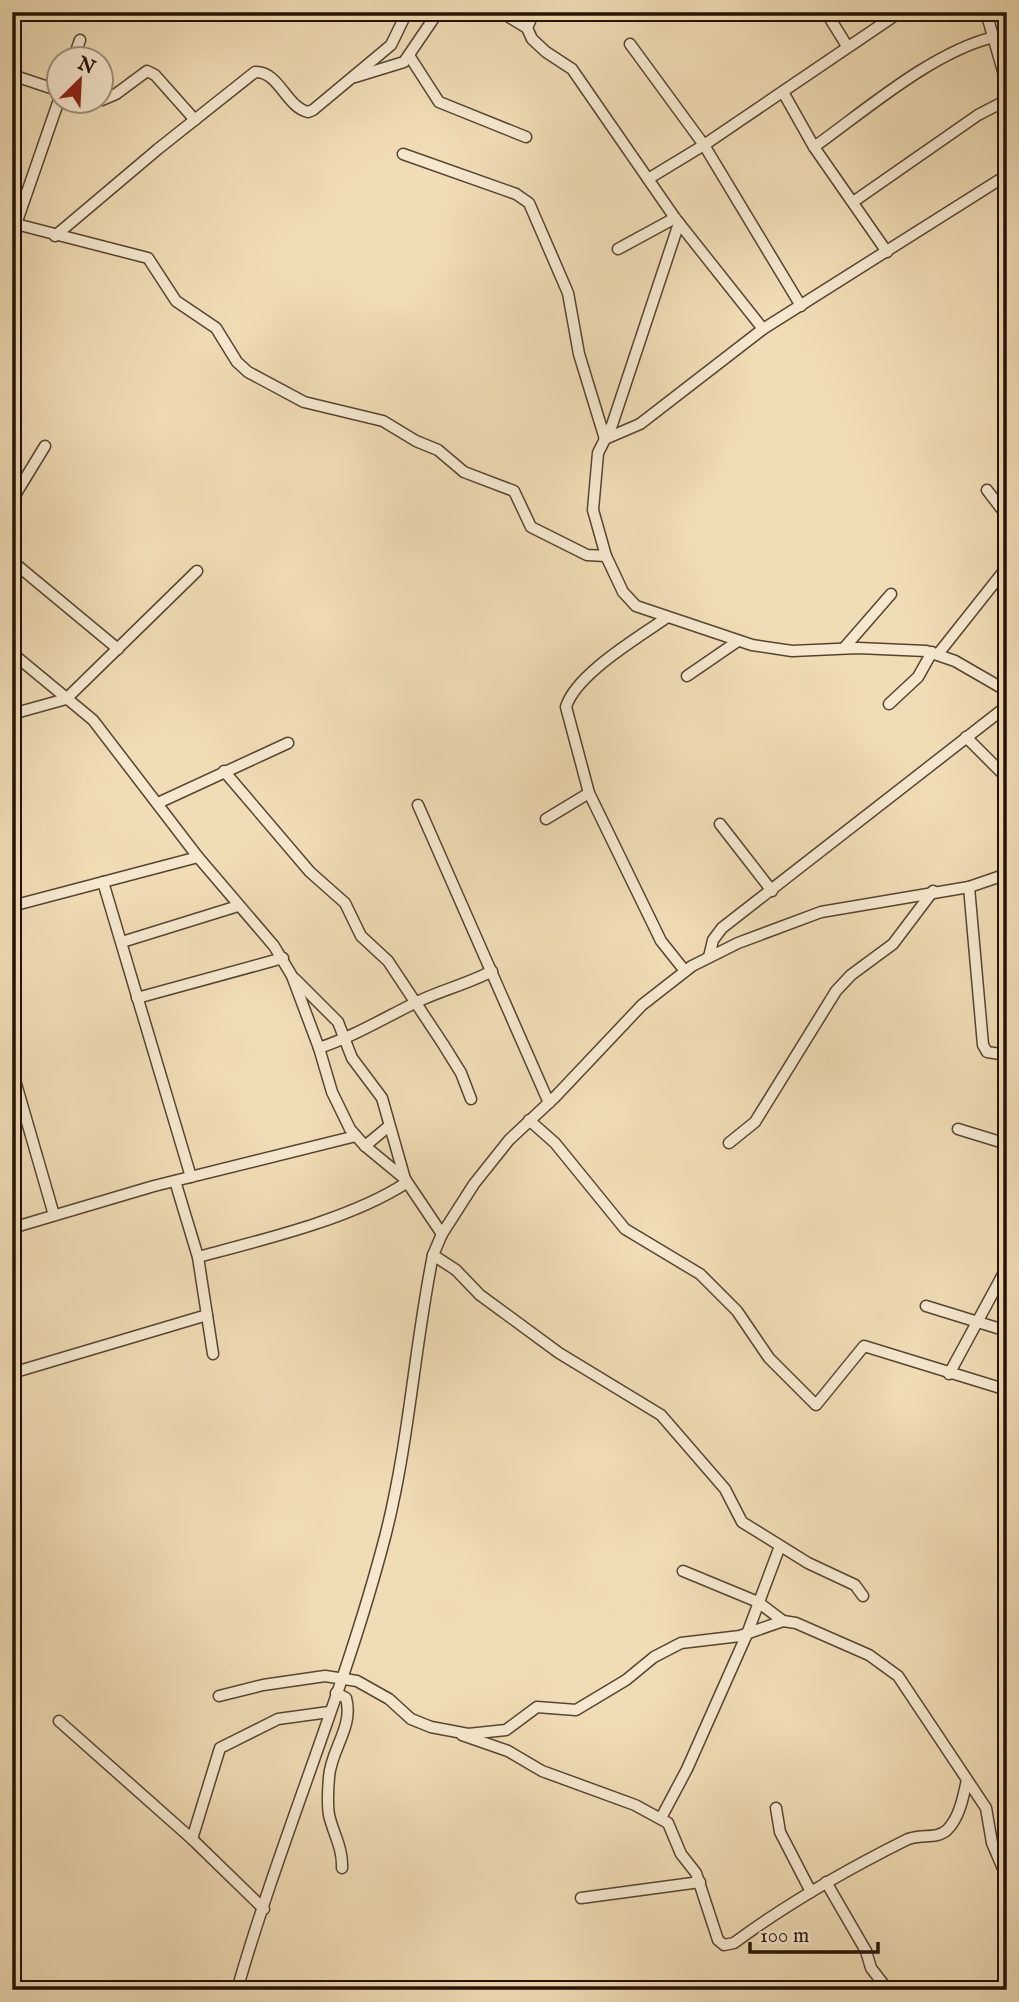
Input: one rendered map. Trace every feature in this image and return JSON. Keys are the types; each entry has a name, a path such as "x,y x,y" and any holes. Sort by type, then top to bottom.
{"street":[{"path":"55,236 255,72 266,74 297,108 308,112 391,45 407,12"},
{"path":"351,78 397,65 410,57 438,12"},
{"path":"501,12 527,28 532,39 546,52 572,69 677,220 763,329"},
{"path":"527,28 534,12"},
{"path":"826,12 847,46"},
{"path":"648,178 704,145 901,12"},
{"path":"986,12 1007,85"},
{"path":"814,147 949,56 975,42 994,37"},
{"path":"78,46 80,40"},
{"path":"631,44 704,145 801,306"},
{"path":"410,57 439,102 526,136"},
{"path":"116,94 147,71 155,75 195,120"},
{"path":"12,75 46,86"},
{"path":"783,92 814,147 887,252"},
{"path":"853,202 978,115 1007,100"},
{"path":"53,116 14,224 148,258 176,301 215,328 237,362 248,372 304,402 383,421 416,441 438,450 464,472 514,491 527,521 537,531 587,555 606,556"},
{"path":"403,154 516,194 529,203 568,293 579,354 605,439"},
{"path":"605,439 639,424 763,329 1007,175"},
{"path":"677,220 605,439 598,453 593,510 606,556 629,599 666,618 738,641 792,651 844,648 935,653 1007,691"},
{"path":"618,249 677,220"},
{"path":"12,500 46,446"},
{"path":"987,490 1007,516"},
{"path":"12,561 118,649"},
{"path":"889,704 918,677 1007,567"},
{"path":"12,714 66,699 197,571"},
{"path":"844,648 891,594"},
{"path":"666,618 619,651 569,697 568,717 589,793 661,941 685,971"},
{"path":"687,676 738,641"},
{"path":"12,653 38,671 66,699 93,720 198,857 283,958 319,1048 332,1093 356,1136 406,1181 442,1234"},
{"path":"709,957 717,934 1007,706"},
{"path":"966,737 1007,778"},
{"path":"158,803 288,743"},
{"path":"224,771 310,872 345,904 361,936 388,961 461,1073 471,1099"},
{"path":"546,819 589,793"},
{"path":"418,805 549,1103"},
{"path":"720,824 772,891"},
{"path":"12,906 198,857"},
{"path":"237,1990 264,1909 272,1873 336,1693 391,1513 433,1255 442,1234 491,1161 642,1004 685,971 709,957 821,912 969,887 1007,874"},
{"path":"103,882 191,1177"},
{"path":"969,887 983,1045 987,1052 1007,1055"},
{"path":"729,1143 755,1122 836,991 850,975 893,944 933,891"},
{"path":"121,942 238,906"},
{"path":"136,998 283,958"},
{"path":"319,1048 343,1040 416,1003 468,984 492,971"},
{"path":"292,976 338,1022 343,1040 382,1098 406,1181"},
{"path":"12,1070 54,1215"},
{"path":"529,1120 555,1143 625,1229 700,1274 737,1311 769,1358 817,1405 864,1346 1007,1390"},
{"path":"365,1146 389,1126"},
{"path":"958,1129 1007,1144"},
{"path":"12,1228 175,1181 356,1136"},
{"path":"175,1181 198,1256 214,1354"},
{"path":"198,1256 278,1236 384,1197 406,1181"},
{"path":"433,1255 456,1269 480,1295 549,1346 661,1415 725,1489 742,1522 780,1546 855,1586 863,1596"},
{"path":"949,1374 1006,1269"},
{"path":"926,1306 1007,1331"},
{"path":"12,1373 207,1315"},
{"path":"661,1818 687,1769 747,1634 780,1546"},
{"path":"683,1570 758,1602 783,1621 796,1623 869,1655 898,1676 986,1808 992,1843 1007,1878"},
{"path":"458,1733 506,1730 537,1707 576,1710 626,1681 654,1657 681,1643 747,1634 783,1621"},
{"path":"219,1696 325,1676 357,1681 377,1691 411,1719 508,1751 542,1771 635,1805 668,1823 681,1854 700,1882 718,1940 724,1945 734,1942 825,1882 915,1836 936,1836 945,1832 961,1806 967,1780"},
{"path":"336,1693 346,1698 349,1714 329,1773 328,1812 343,1857 342,1868"},
{"path":"192,1839 220,1748 278,1719 329,1712"},
{"path":"59,1721 192,1839 264,1909"},
{"path":"776,1808 780,1832 811,1892"},
{"path":"581,1898 700,1882"},
{"path":"825,1882 866,1951 871,1968 888,1990"}]}
